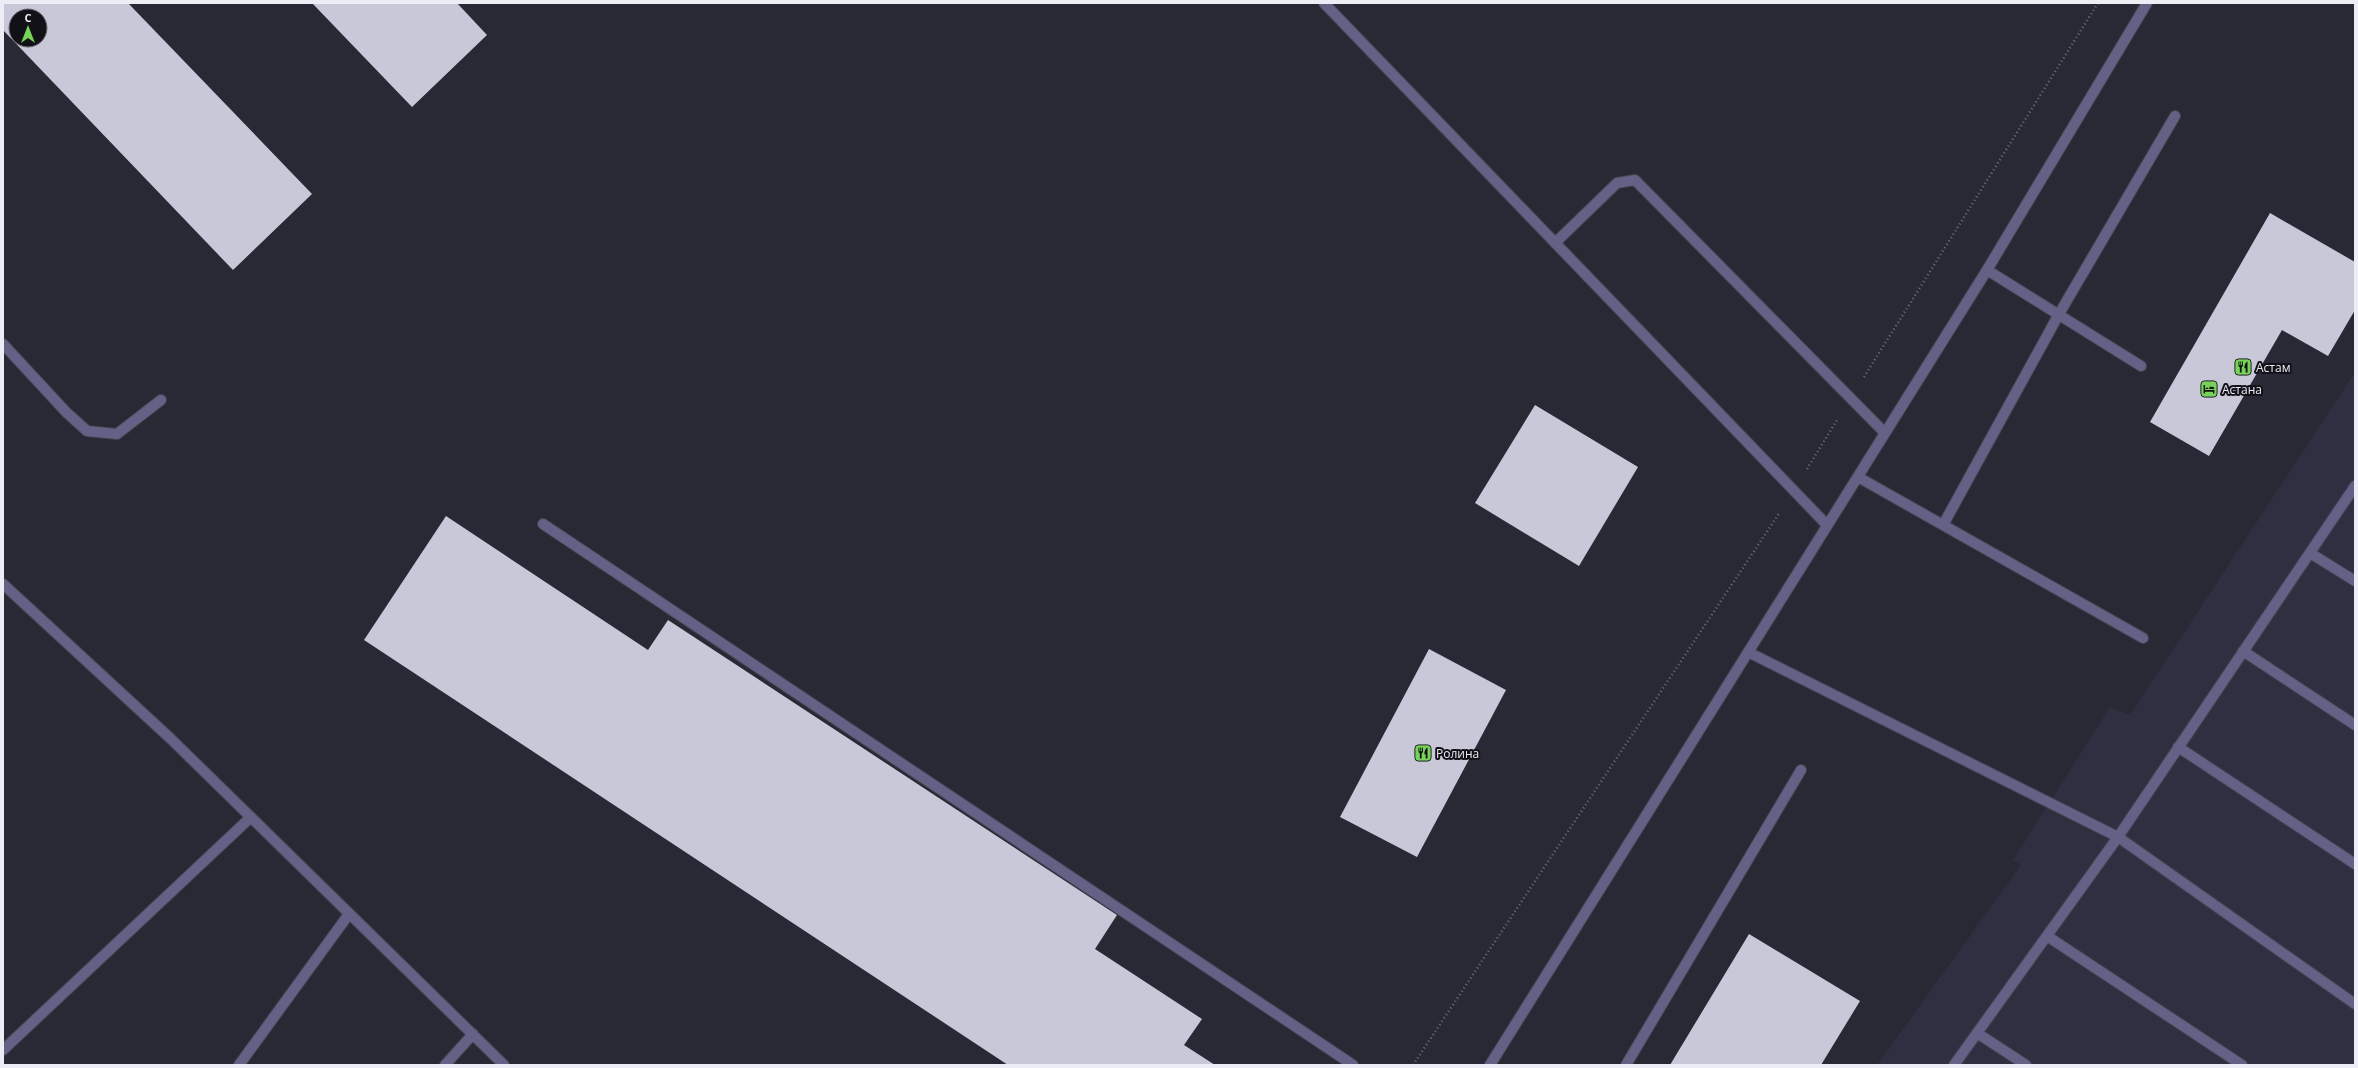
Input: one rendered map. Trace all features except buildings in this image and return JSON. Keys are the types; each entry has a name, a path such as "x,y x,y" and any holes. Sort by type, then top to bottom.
{"street":[{"path":"1324,3 1828,525"},
{"path":"1490,1065 1987,270 2147,3"},
{"path":"1943,525 2059,314 2175,116"},
{"path":"1555,243 1617,183 1635,180 1885,433"},
{"path":"1987,270 2141,366"},
{"path":"3,344 66,412 87,431 117,434 162,400"},
{"path":"1858,477 2143,638"},
{"path":"1954,1065 2118,837 2355,486"},
{"path":"543,524 1353,1065"},
{"path":"2310,553 2355,581"},
{"path":"3,584 171,739 504,1065"},
{"path":"2243,651 2355,725"},
{"path":"1748,652 2118,837 2355,1004"},
{"path":"2178,747 2355,864"},
{"path":"1626,1065 1802,770"},
{"path":"3,1050 251,817"},
{"path":"239,1065 349,914"},
{"path":"2046,936 2242,1065"},
{"path":"1977,1033 2026,1065"},
{"path":"445,1065 473,1034"}],"path":[{"path":"1413,1065 1794,490 1850,398 2098,3"}],"shaded area":[{"path":"2355,372 2355,1065 1877,1065 2021,865 2013,860 2110,707 2130,715"}],"place":[{"name":"Астам","path":"2243,367"},
{"name":"Астана","path":"2209,389"},
{"name":"Ролина","path":"1423,753"}]}
